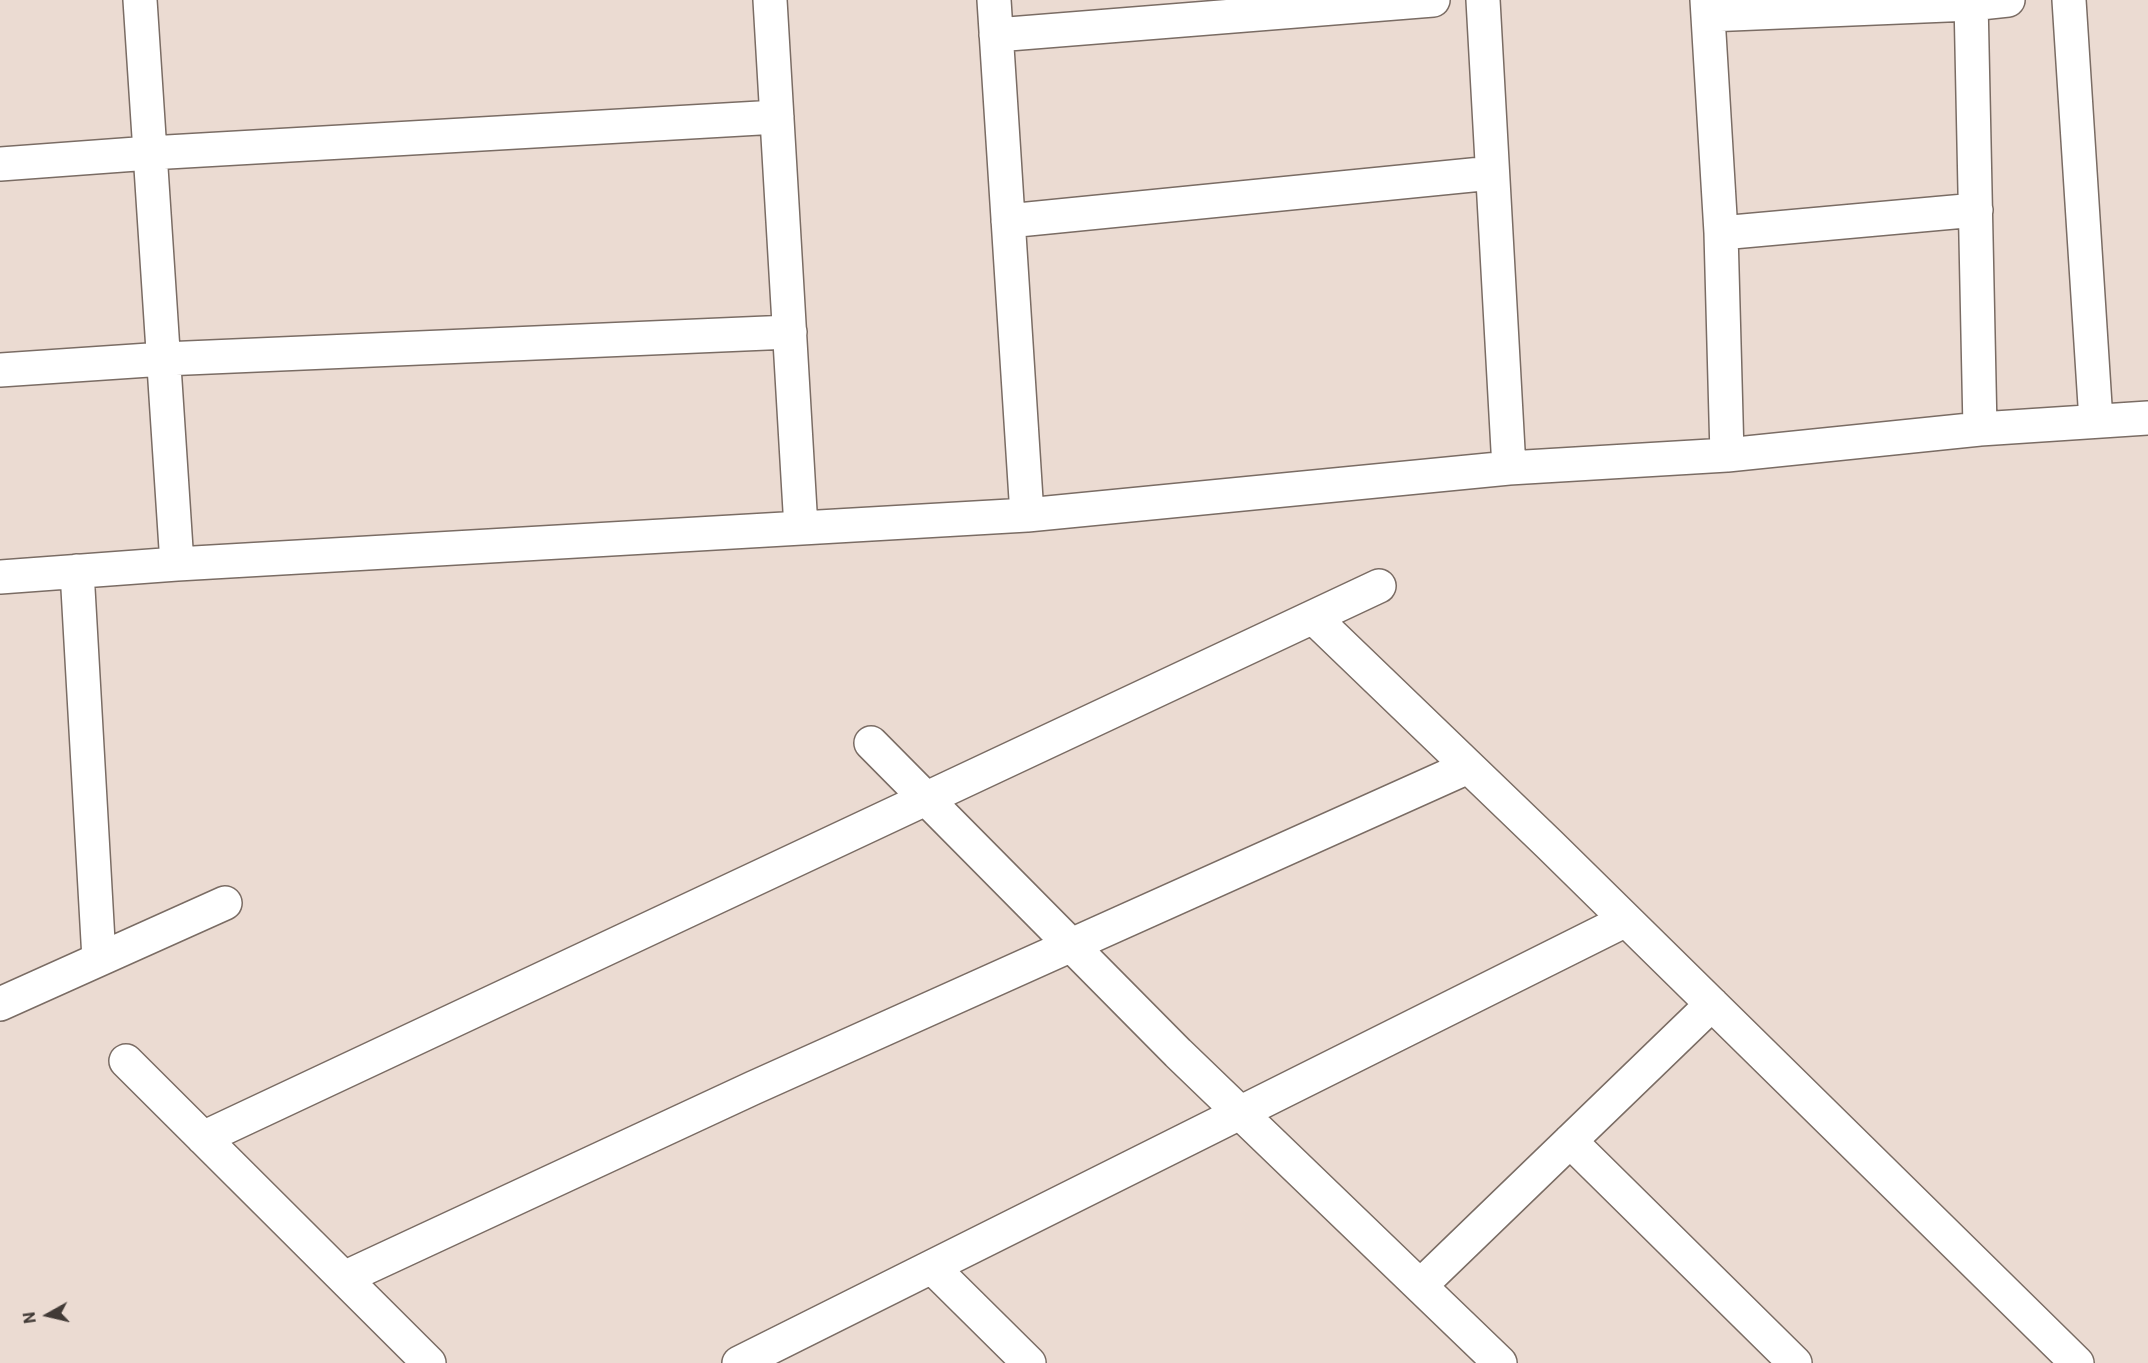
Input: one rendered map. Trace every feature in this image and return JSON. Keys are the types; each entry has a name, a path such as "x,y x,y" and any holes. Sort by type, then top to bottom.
{"street":[{"path":"140,0 177,564"},
{"path":"770,0 801,528"},
{"path":"994,0 1027,515"},
{"path":"996,35 1433,0"},
{"path":"1483,0 1509,468"},
{"path":"1727,455 1721,233 1707,8 2008,0"},
{"path":"2069,0 2096,421"},
{"path":"1971,2 1980,429"},
{"path":"0,164 150,153 777,117"},
{"path":"1008,221 1492,173"},
{"path":"1721,233 1976,210"},
{"path":"0,370 164,359 790,332"},
{"path":"0,577 177,564 1027,515 1509,468 1727,455 1980,429 2148,418"},
{"path":"77,571 99,959"},
{"path":"203,1138 1379,586"},
{"path":"1313,617 2078,1363"},
{"path":"871,743 1240,1113 1500,1363"},
{"path":"344,1278 753,1088 1468,767"},
{"path":"0,1004 225,903"},
{"path":"740,1363 1626,920"},
{"path":"1420,1286 1712,1005"},
{"path":"126,1061 429,1363"},
{"path":"1570,1141 1795,1363"},
{"path":"932,1267 1029,1363"}]}
